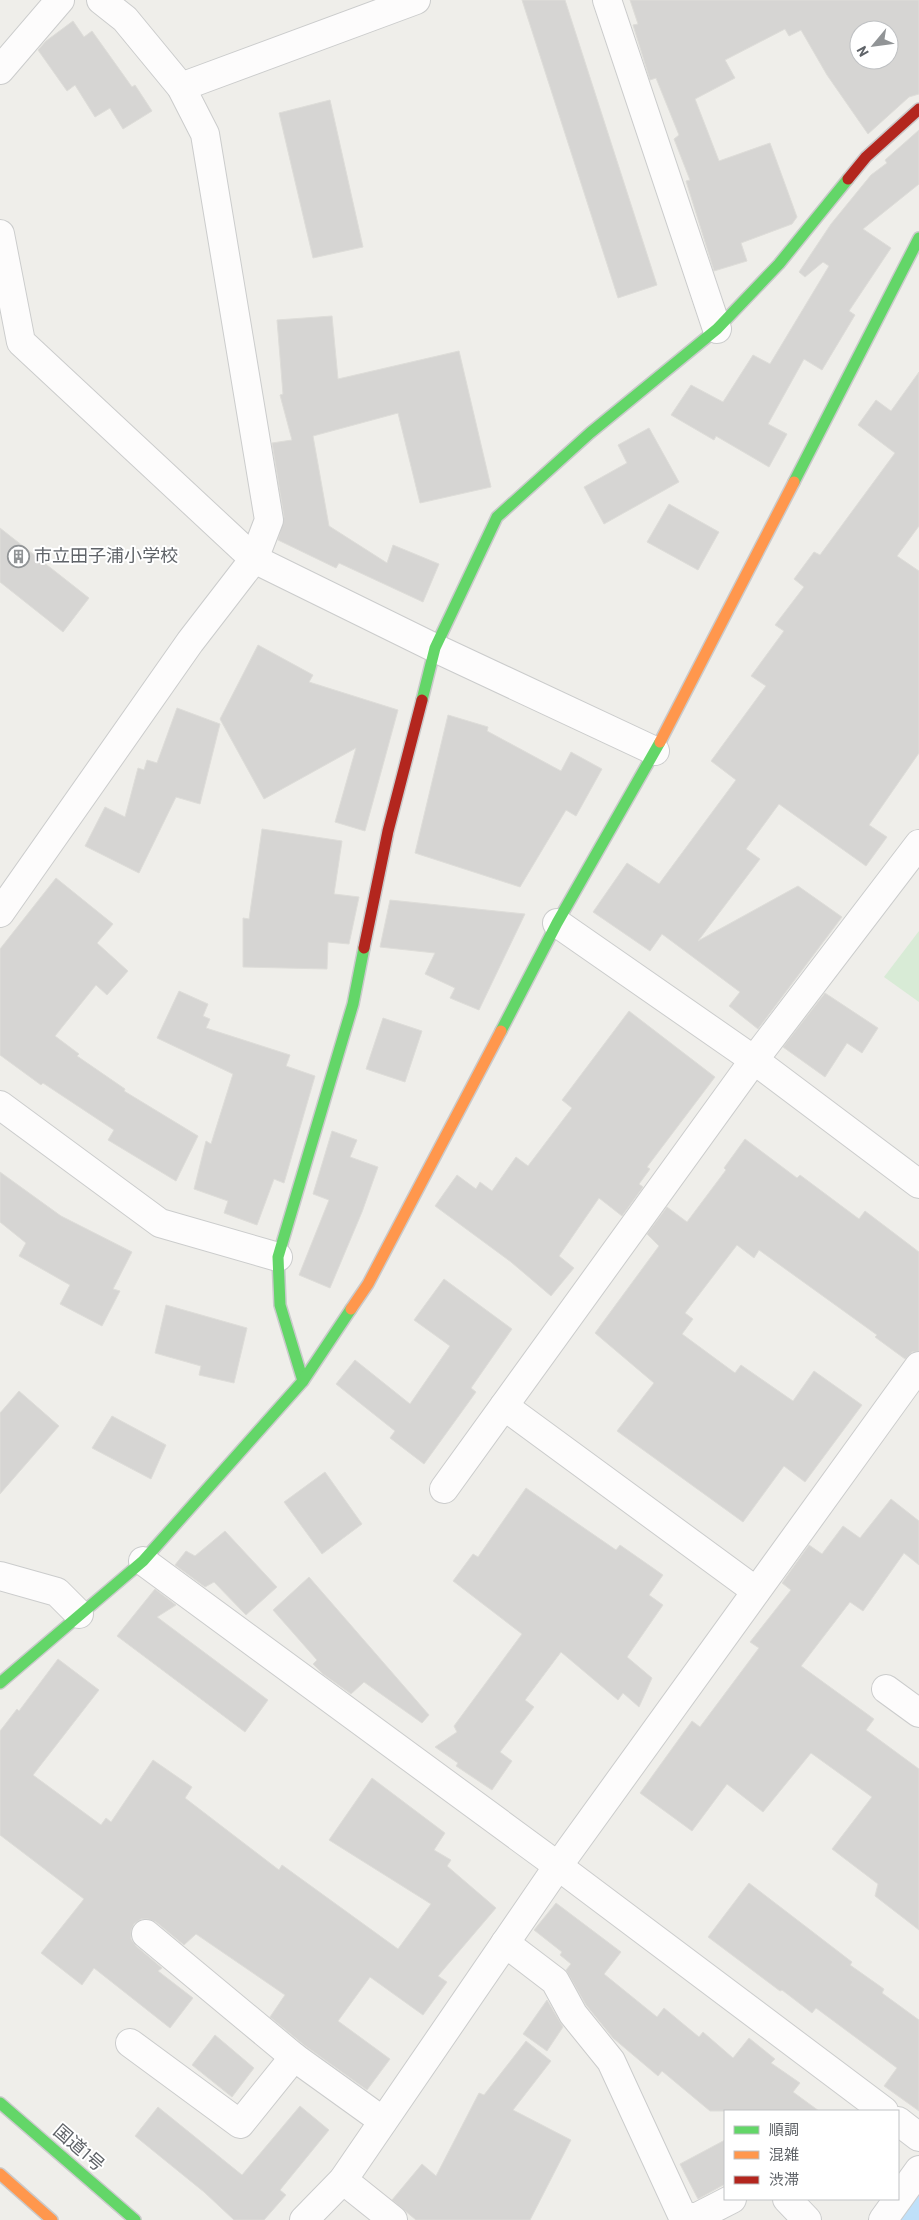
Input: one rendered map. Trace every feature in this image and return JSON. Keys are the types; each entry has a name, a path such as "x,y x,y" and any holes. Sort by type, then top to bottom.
{"main road":[{"path":"303,1381 280,1305 278,1257 353,1004 388,831 434,648 497,517 590,433 717,329 779,264 866,157 919,109"},
{"path":"0,1683 143,1561 303,1381 368,1284 557,923 655,751 919,238"},
{"name":"国道1号","path":"0,2103 135,2220"},
{"path":"0,2174 52,2220"}],"street":[{"path":"0,70 60,0"},
{"path":"0,913 190,642 254,559 269,520 205,134 181,87 126,19 101,0"},
{"path":"181,87 416,0"},
{"path":"607,0 717,329"},
{"path":"0,234 21,342 254,559 434,648 655,751"},
{"path":"444,1489 754,1060 919,844"},
{"path":"557,923 754,1060 919,1184"},
{"path":"0,1105 160,1223 278,1257"},
{"path":"304,2220 343,2180 558,1866 919,1366"},
{"path":"504,1406 756,1591"},
{"path":"143,1561 558,1866 883,2110"},
{"path":"0,1576 57,1592 79,1614"},
{"path":"886,1689 919,1713"},
{"path":"146,1934 294,2057 383,2121"},
{"path":"505,1942 554,1980 573,2014 612,2061 682,2215 695,2218 730,2200"},
{"path":"130,2044 240,2124 294,2057"},
{"path":"899,2122 919,2137"},
{"path":"899,2198 919,2170"},
{"path":"343,2180 393,2220"},
{"path":"788,2200 807,2220"},
{"path":"883,2220 897,2200"}],"green space":[{"path":"919,931 919,1002 884,977"}],"building":[{"path":"522,0 565,0 657,285 618,298"},
{"path":"630,0 919,0 919,94 909,97 868,134 827,75 801,30 789,36 785,29 725,60 735,78 695,99 719,161 770,143 797,217 792,224 741,243 747,261 714,271 686,181 690,180 674,139 679,135 656,78 650,80 633,25 638,24"},
{"path":"73,21 84,37 92,31 132,87 135,85 152,111 123,129 110,108 95,117 75,85 67,91 38,50 46,41"},
{"path":"330,100 363,247 313,258 279,113"},
{"path":"919,130 919,184 863,229 891,248 849,311 855,315 822,370 804,359 768,424 787,434 769,467 716,436 714,440 671,415 691,385 723,402 753,355 770,364 829,266 823,262 805,277 799,272 831,224 871,175 887,163 885,160"},
{"path":"332,316 338,379 459,351 491,487 420,503 398,413 313,436 329,526 387,563 393,545 439,564 423,602 339,563 336,568 278,540 284,517 272,443 292,440 280,395 283,394 277,320"},
{"path":"919,372 919,526 897,556 919,571 919,753 869,825 887,837 866,866 779,804 746,849 760,859 698,941 798,886 842,917 758,1029 729,1006 740,992 662,934 650,951 593,912 627,863 659,884 736,780 711,761 766,686 751,676 784,631 775,625 804,587 794,579 814,552 820,555 895,453 858,425 876,400 891,411"},
{"path":"649,428 679,482 604,524 584,487 627,463 618,445"},
{"path":"669,504 719,532 698,570 647,542"},
{"name":"市立田子浦小学校","path":"0,528 89,598 63,632 0,582"},
{"path":"258,645 313,675 309,682 398,710 365,831 335,822 356,748 264,799 220,719"},
{"path":"177,708 220,724 200,804 176,797 139,873 85,846 105,807 125,817 138,768 144,770 147,760 157,763"},
{"path":"448,715 488,727 487,731 561,771 571,752 602,769 576,816 566,810 520,887 415,853"},
{"path":"262,829 342,841 334,894 359,897 349,944 328,942 327,969 243,967 243,918 249,919"},
{"path":"56,878 113,924 97,943 128,971 107,995 96,985 55,1036 79,1054 77,1056 125,1089 124,1091 198,1136 176,1181 108,1140 114,1130 43,1083 41,1085 0,1055 0,949"},
{"path":"390,900 525,914 479,1010 450,998 455,988 425,974 435,953 380,947"},
{"path":"179,991 208,1004 203,1016 210,1019 206,1028 290,1055 286,1066 315,1076 284,1183 274,1179 257,1225 224,1213 228,1201 194,1189 206,1141 211,1144 233,1074 157,1038"},
{"path":"825,993 878,1028 862,1053 847,1043 825,1077 783,1047"},
{"path":"629,1011 715,1077 647,1167 650,1169 639,1184 643,1187 622,1216 599,1198 559,1256 574,1268 551,1296 511,1262 435,1206 457,1175 476,1189 480,1182 492,1191 516,1157 528,1166 572,1108 562,1100"},
{"path":"383,1018 422,1031 405,1082 366,1069"},
{"path":"332,1131 357,1140 350,1157 378,1167 362,1212 330,1288 299,1275 329,1200 313,1194"},
{"path":"745,1139 797,1178 800,1175 859,1219 865,1211 919,1252 919,1351 912,1352 905,1359 875,1337 877,1335 759,1250 754,1258 737,1245 685,1313 693,1319 682,1334 735,1373 741,1365 793,1401 814,1371 862,1405 805,1482 784,1466 743,1522 617,1431 654,1383 595,1333 659,1246 647,1234 667,1207 687,1222 726,1170 724,1168"},
{"path":"0,1172 61,1216 132,1252 113,1289 120,1291 102,1326 60,1304 70,1285 19,1256 26,1243 0,1222"},
{"path":"444,1279 512,1329 471,1388 476,1392 424,1464 390,1438 395,1431 336,1384 355,1360 410,1404 450,1346 414,1320"},
{"path":"166,1305 247,1328 234,1383 199,1375 201,1366 155,1353"},
{"path":"19,1391 59,1426 0,1494 0,1413"},
{"path":"112,1416 166,1445 151,1479 92,1448"},
{"path":"325,1472 362,1524 322,1554 284,1502"},
{"path":"526,1488 616,1550 620,1545 663,1575 649,1595 663,1605 627,1657 652,1678 639,1707 623,1693 618,1700 561,1652 525,1700 534,1707 500,1752 512,1761 492,1790 456,1766 458,1763 435,1747 457,1732 454,1726 522,1634 453,1581 473,1554 478,1557"},
{"path":"891,1499 919,1521 919,1565 904,1553 863,1611 850,1602 801,1666 874,1719 866,1730 919,1769 919,1930 875,1896 878,1884 832,1849 872,1797 811,1753 763,1812 727,1784 692,1831 640,1793 692,1721 700,1727 759,1648 750,1642 791,1590 782,1583 809,1545 822,1554 843,1526 860,1538"},
{"path":"225,1531 277,1587 246,1615 214,1582 205,1587 175,1565 186,1551 195,1556"},
{"path":"309,1577 429,1715 422,1723 364,1682 351,1694 323,1674 313,1664 317,1660 273,1610"},
{"path":"155,1589 176,1605 157,1617 268,1700 245,1732 117,1636"},
{"path":"58,1659 99,1690 33,1775 101,1825 106,1818 111,1822 153,1760 192,1787 185,1798 279,1870 282,1865 398,1949 431,1904 329,1840 372,1778 445,1833 434,1850 451,1860 447,1866 496,1908 438,1976 447,1982 423,2015 370,1977 338,2021 390,2059 367,2090 304,2045 270,2017 285,1995 196,1934 184,1945 156,1922 148,1919 141,1919 134,1924 131,1931 131,1939 136,1946 162,1968 158,1971 193,1998 170,2028 94,1968 82,1985 41,1953 84,1899 0,1835 0,1731 17,1709 19,1711"},
{"path":"749,1883 852,1962 850,1965 884,1989 882,1993 919,2020 919,2111 884,2086 897,2068 816,2008 812,2013 782,1990 780,1991 708,1937"},
{"path":"556,1903 621,1952 604,1974 657,2017 664,2008 699,2037 703,2032 733,2058 749,2038 775,2059 771,2063 800,2083 793,2092 818,2110 710,2111 662,2071 658,2076 613,2038 586,2005 566,1970 571,1964 560,1955 562,1952 534,1930"},
{"path":"547,2000 563,2027 547,2051 523,2034"},
{"path":"215,2035 254,2068 232,2097 192,2065"},
{"path":"526,2041 551,2061 513,2110 571,2140 530,2220 416,2220 392,2200 422,2164 436,2176 479,2093 484,2095"},
{"path":"300,2106 329,2130 280,2190 286,2195 264,2220 234,2220 204,2192 135,2136 158,2107 242,2175"},
{"path":"724,2141 724,2185 698,2199 680,2164"}],"traffic: fast":[{"path":"422,700 435,648 497,517 590,433 717,329 779,264 848,179"},
{"path":"794,482 919,238"},
{"path":"501,1031 557,923 660,742"},
{"path":"303,1381 280,1305 278,1257 353,1004 364,948"},
{"path":"0,1683 143,1561 303,1381 351,1309"},
{"path":"0,2103 135,2220"}],"traffic: slow":[{"path":"660,742 794,482"},
{"path":"351,1309 368,1284 501,1031"},
{"path":"0,2174 52,2220"}],"traffic: jam":[{"path":"848,179 866,157 919,109"},
{"path":"364,948 388,831 422,700"}],"place":[{"name":"市立田子浦小学校","path":"18,556"}]}
